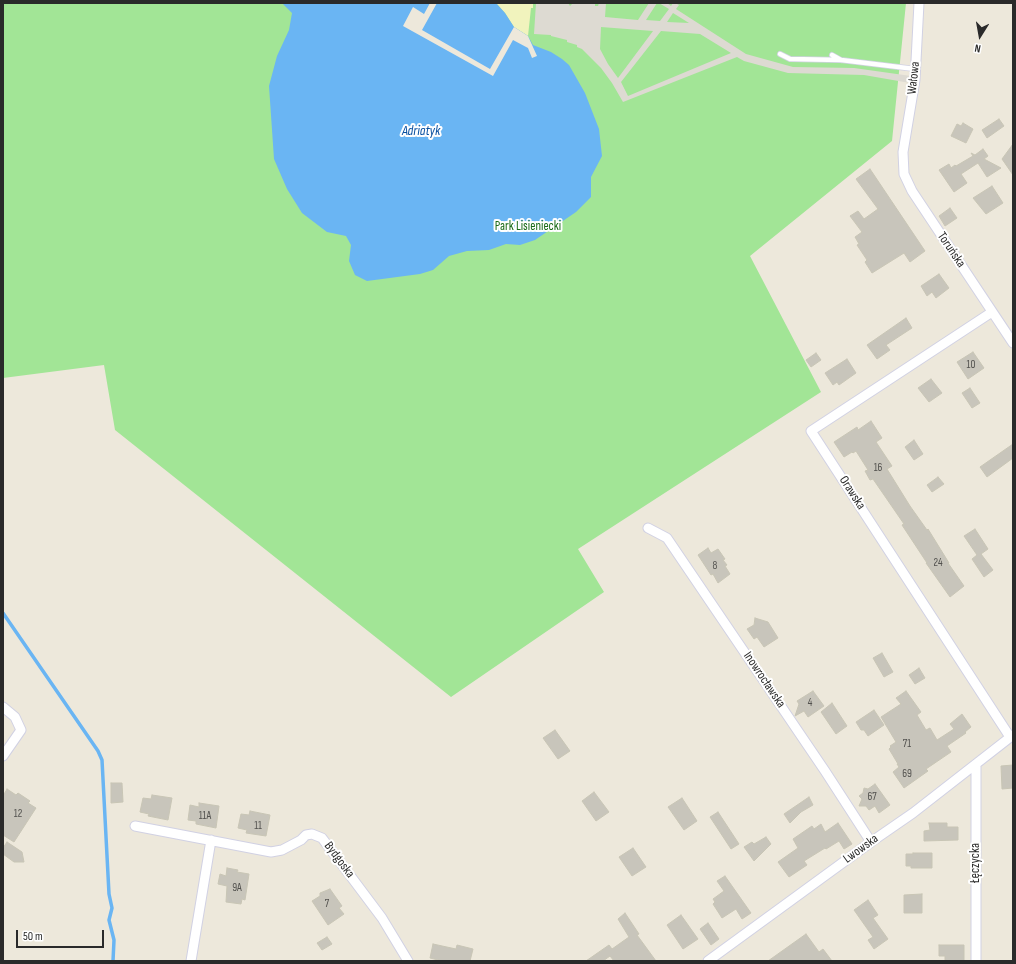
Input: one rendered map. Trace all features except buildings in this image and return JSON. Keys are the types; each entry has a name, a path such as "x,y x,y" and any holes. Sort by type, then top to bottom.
{"street":[{"name":"Wałowa","path":"903,152 915,69 919,3"},
{"name":"Toruńska","path":"903,152 904,174 912,191 1013,344"},
{"name":"Orawska","path":"992,312 811,431 1012,736"},
{"name":"Inowrocławska","path":"648,528 667,538 825,771 871,842"},
{"path":"3,707 15,717 21,730 3,756"},
{"name":"Lwowska","path":"708,961 913,813 1012,736"},
{"name":"Łęczycka","path":"976,764 976,961"},
{"name":"Bydgoska","path":"135,826 271,852 282,850 301,840 306,835 312,834 322,838 382,918 408,961"},
{"path":"191,961 211,840"}],"lane":[{"path":"780,54 790,59 841,60 915,69"},
{"path":"832,55 841,60"}],"green space":[{"name":"Park Lisieniecki","path":"3,3 906,3 892,141 750,256 821,392 578,549 604,592 451,697 115,430 104,365 3,378"}],"sand":[{"path":"496,3 533,3 533,8 531,8 528,36 514,27"}],"shaded area":[{"path":"536,3 568,3 570,6 573,3 595,3 595,6 598,6 599,3 606,3 605,17 638,20 649,3 657,3 646,20 660,21 669,9 659,3 667,3 671,6 675,3 679,5 676,9 746,54 793,67 854,68 911,76 910,83 864,75 788,73 744,61 737,57 623,102 601,68 582,49 577,47 577,45 551,35 534,34","holes":["673,13 689,23 667,22","601,27 653,31 618,78 600,49","661,31 700,34 731,53 628,96 621,82"]}],"water":[{"name":"Adriatyk","path":"282,3 496,3 514,27 528,36 533,45 551,52 569,65 585,93 599,129 602,156 591,177 591,197 576,212 535,240 520,245 506,244 489,250 467,251 449,256 433,270 420,274 367,281 355,275 349,261 351,245 346,236 327,232 302,213 287,189 274,159 269,86 277,56 289,30 292,13"}],"pier":[{"path":"430,3 437,3 422,30 490,69 514,27 528,36 537,56 532,58 528,48 513,40 493,76 403,26 413,7 424,14"}],"waterway":[{"path":"3,613 98,751 102,760 109,894 112,908 109,920 114,940 113,961"}]}
